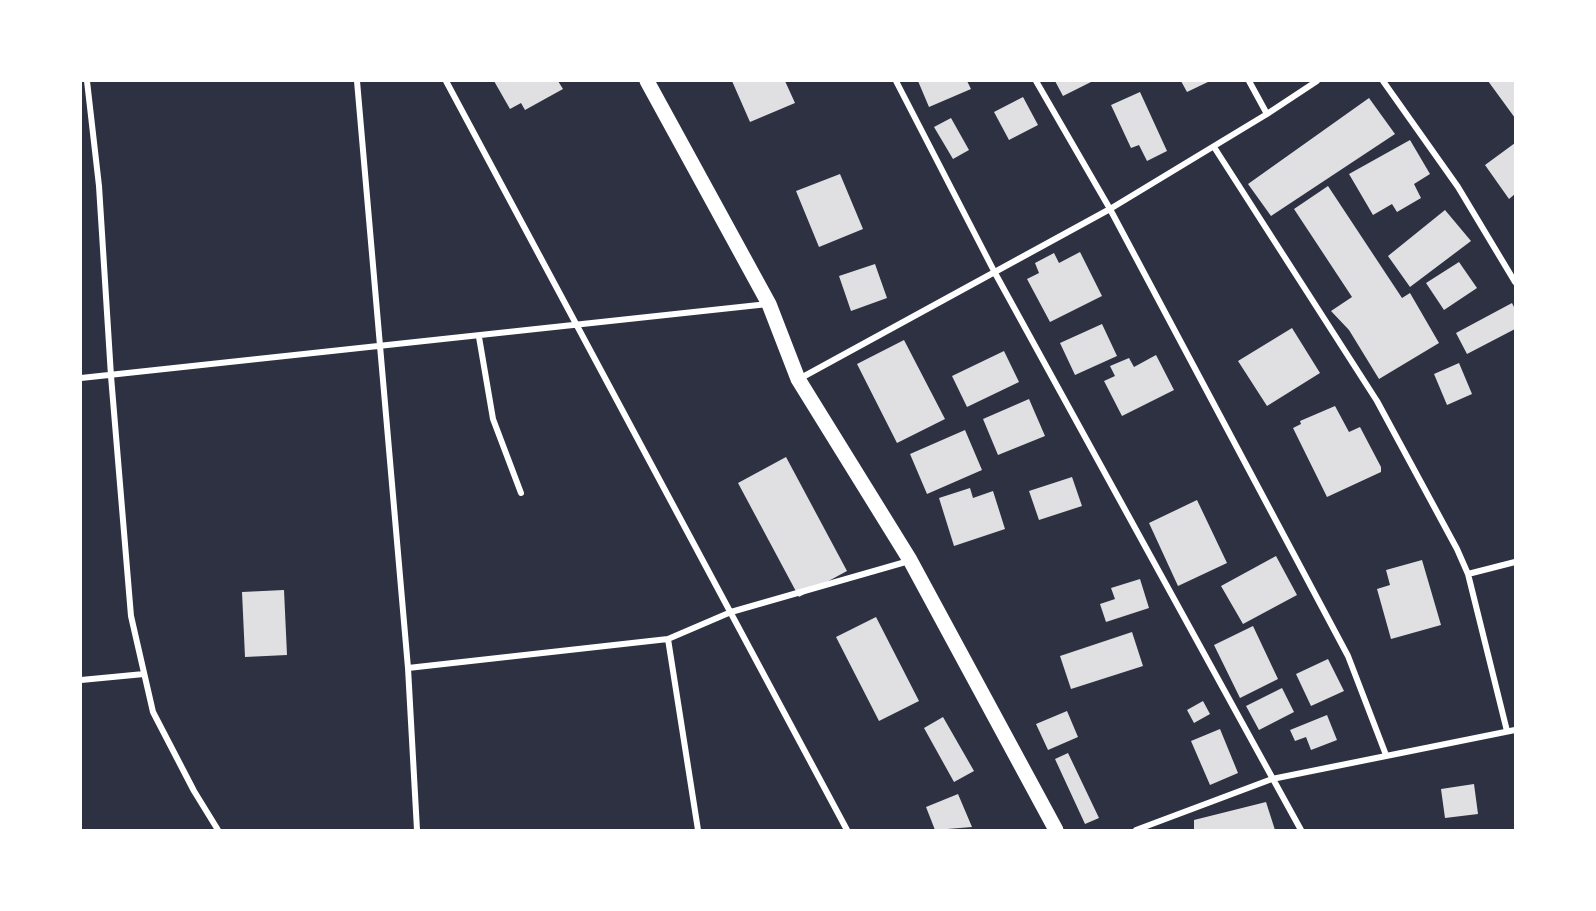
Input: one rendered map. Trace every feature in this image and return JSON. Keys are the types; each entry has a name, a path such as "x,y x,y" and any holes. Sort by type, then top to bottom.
{"main road":[{"path":"647,81 769,304 798,379 909,560 1056,830"}],"street":[{"path":"87,81 99,186 111,376 131,616 144,674 159,725 218,830"},
{"path":"357,81 408,668 417,830"},
{"path":"446,81 846,830"},
{"path":"896,81 995,273 1300,830"},
{"path":"1036,81 1110,209 1348,656 1386,755"},
{"path":"1249,81 1267,114"},
{"path":"798,379 1110,209 1214,147 1317,81"},
{"path":"1383,81 1458,188 1515,282"},
{"path":"1214,147 1377,401 1468,574 1507,731"},
{"path":"81,378 769,304"},
{"path":"479,337 493,419 521,493"},
{"path":"408,668 668,639 731,612 909,560"},
{"path":"1468,574 1515,562"},
{"path":"668,639 698,830"},
{"path":"81,680 144,674"},
{"path":"1136,830 1272,779 1515,730"}],"building":[{"path":"494,81 558,81 563,89 525,110 521,103 510,109"},
{"path":"732,81 785,81 795,103 750,122"},
{"path":"918,81 967,81 971,89 929,107"},
{"path":"1055,81 1093,81 1063,96"},
{"path":"1181,81 1210,81 1187,92"},
{"path":"1488,81 1515,81 1515,118"},
{"path":"1140,92 1167,151 1147,161 1139,145 1131,148 1111,105"},
{"path":"1023,97 1038,125 1009,140 994,112"},
{"path":"1369,98 1395,134 1271,216 1248,184"},
{"path":"951,118 969,150 953,159 934,127"},
{"path":"1410,140 1430,174 1414,184 1421,198 1397,212 1392,204 1373,215 1349,174"},
{"path":"1515,143 1515,194 1509,199 1485,165"},
{"path":"840,174 863,229 819,247 796,191"},
{"path":"1328,186 1402,298 1410,293 1439,343 1379,379 1349,330 1331,311 1352,297 1294,209"},
{"path":"1445,210 1471,241 1410,287 1388,256"},
{"path":"1080,252 1102,296 1050,322 1027,279 1039,273 1035,263 1054,253 1059,263"},
{"path":"1459,262 1477,288 1444,310 1426,283"},
{"path":"875,264 887,298 851,311 839,276"},
{"path":"1512,303 1515,309 1515,329 1467,354 1456,333"},
{"path":"1102,324 1117,356 1075,375 1060,343"},
{"path":"1292,328 1320,373 1267,406 1238,361"},
{"path":"904,340 945,419 897,443 857,364"},
{"path":"1004,351 1019,382 967,407 952,376"},
{"path":"1156,355 1174,390 1122,416 1104,381 1115,376 1110,366 1129,358 1134,367"},
{"path":"1459,363 1472,394 1447,405 1434,374"},
{"path":"1029,399 1045,436 998,455 983,419"},
{"path":"1335,406 1349,432 1360,427 1381,467 1381,472 1327,497 1293,428 1301,424 1300,421"},
{"path":"965,430 982,470 927,494 910,454"},
{"path":"786,457 847,571 799,597 738,483"},
{"path":"1072,477 1082,506 1039,520 1029,491"},
{"path":"970,488 973,498 993,491 1005,529 954,546 939,498"},
{"path":"1197,500 1227,563 1178,586 1149,523"},
{"path":"1276,556 1297,595 1243,624 1221,586"},
{"path":"1422,560 1441,625 1391,639 1377,589 1390,585 1386,570"},
{"path":"1140,579 1149,608 1106,622 1100,604 1115,599 1111,588"},
{"path":"284,590 287,655 245,657 242,592"},
{"path":"876,617 919,701 879,721 836,637"},
{"path":"1253,626 1278,679 1240,698 1214,645"},
{"path":"1132,632 1143,666 1071,689 1060,656"},
{"path":"1328,659 1344,691 1311,706 1296,674"},
{"path":"1282,688 1294,712 1259,730 1246,706"},
{"path":"1203,701 1210,714 1194,723 1187,710"},
{"path":"1067,711 1078,737 1048,750 1036,724"},
{"path":"1327,715 1337,740 1311,750 1306,737 1295,741 1290,730"},
{"path":"943,717 974,771 954,782 924,728"},
{"path":"1220,729 1238,773 1210,785 1191,741"},
{"path":"1068,753 1099,818 1085,824 1055,759"},
{"path":"1474,784 1478,814 1445,818 1441,789"},
{"path":"958,794 972,827 935,830 926,807"},
{"path":"1266,802 1275,830 1194,830 1194,820"}]}
